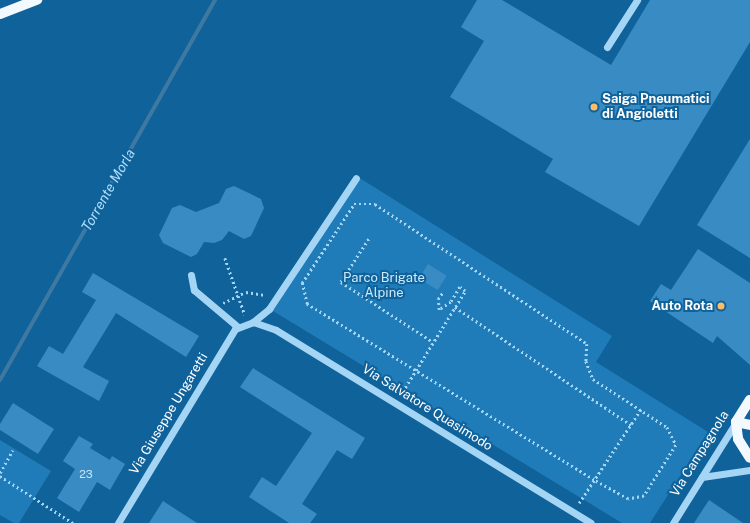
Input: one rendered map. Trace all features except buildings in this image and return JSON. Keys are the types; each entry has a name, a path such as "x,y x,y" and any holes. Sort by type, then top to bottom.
{"main road":[{"path":"0,14 37,0"},
{"name":"Via Campagnola","path":"736,422 750,400"},
{"path":"750,426 736,422 738,439 750,458"}],"street":[{"path":"606,47 637,0"},
{"path":"191,275 194,290 238,327 250,322 269,309 356,178"},
{"name":"Via Salvatore Quasimodo","path":"250,322 276,330 591,523"},
{"name":"Via Giuseppe Ungaretti","path":"118,523 206,375 238,327"},
{"name":"Via Campagnola","path":"673,523 736,422"},
{"path":"702,477 750,470"}],"path":[{"path":"354,204 375,204 587,344 586,361 593,379 642,409 667,427 676,445 644,496 628,499 594,480 416,371 307,304 302,283 354,204"},
{"path":"369,239 341,282 433,342"},
{"path":"225,258 237,294 250,322"},
{"path":"396,403 465,291 460,287 451,302 439,310 437,305 443,292"},
{"path":"216,308 227,299 237,294 259,292 276,299"},
{"path":"455,307 631,425"},
{"path":"573,512 642,409"},
{"path":"0,473 13,450"},
{"path":"0,476 73,523"}],"green space":[{"name":"Parco Brigate Alpine","path":"358,177 612,336 596,362 708,432 650,523 622,523 273,311"},
{"path":"0,440 51,471 19,523 14,523 0,515"}],"waterway":[{"name":"Torrente Morla","path":"0,380 215,0"}],"place":[{"name":"Saiga Pneumatici di Angioletti","path":"594,107"},
{"name":"Auto Rota","path":"721,306"}]}
